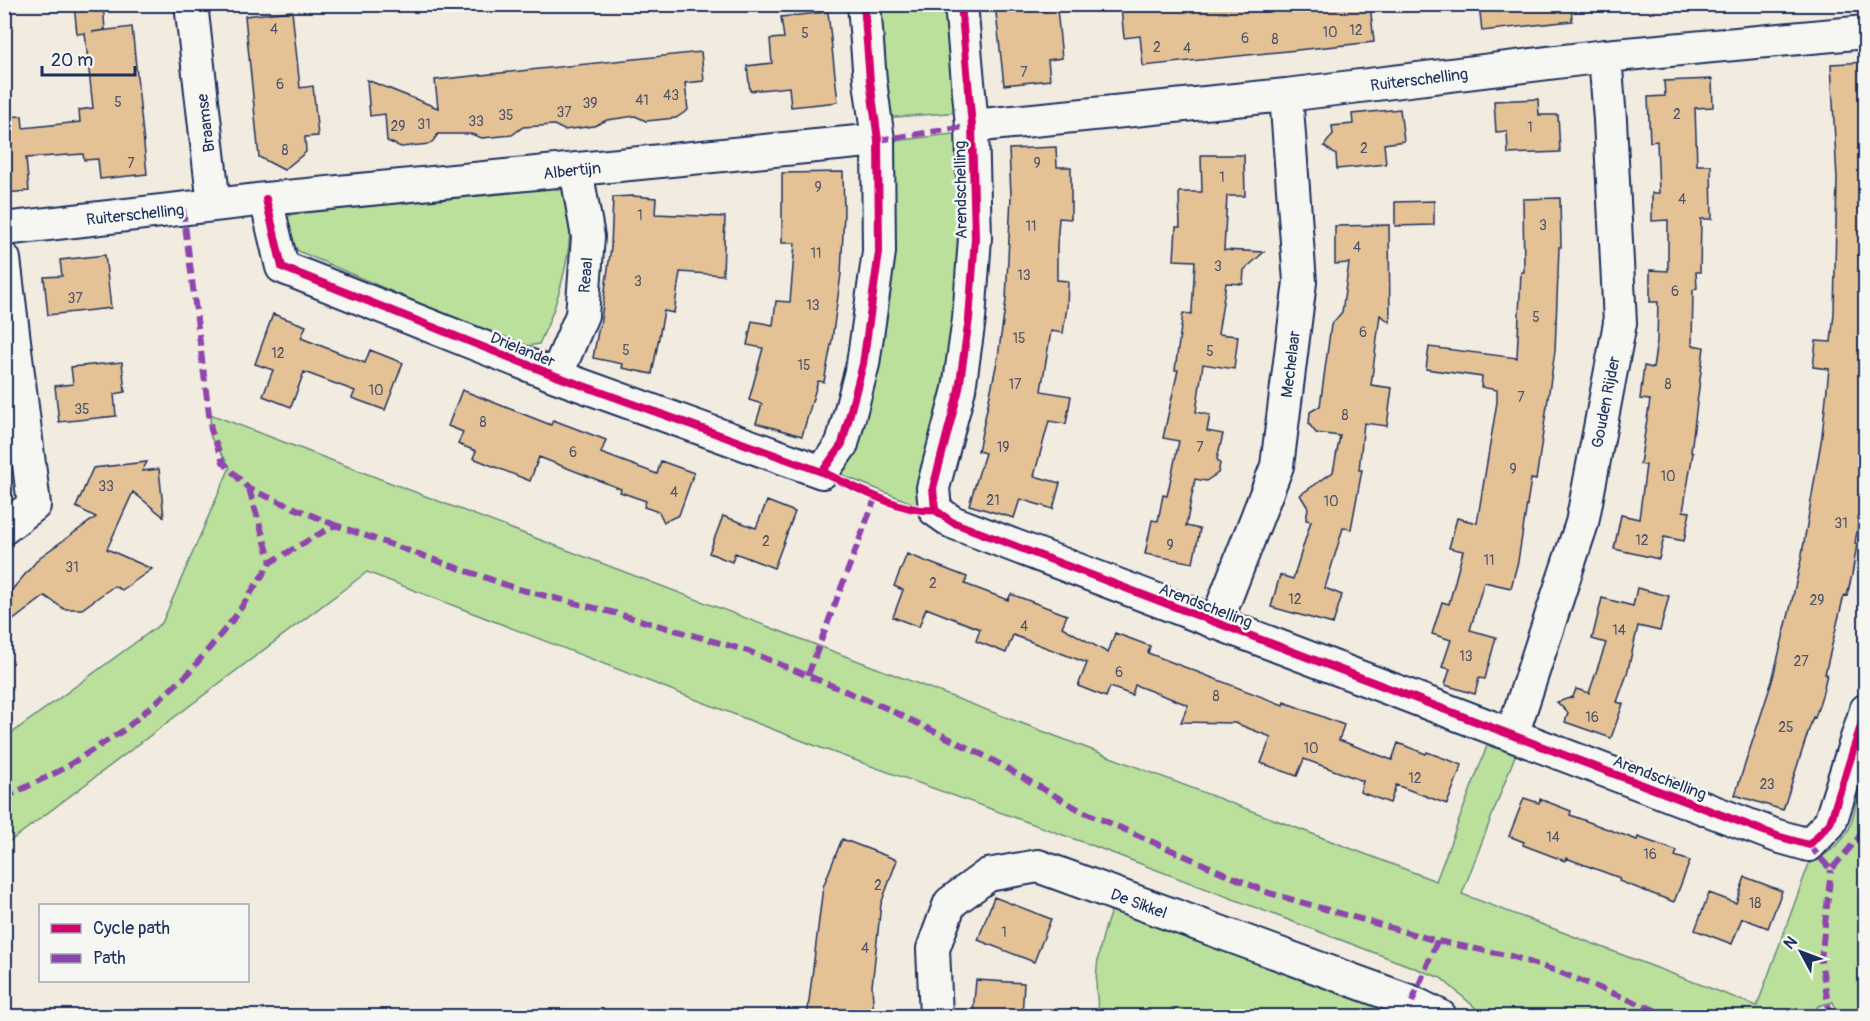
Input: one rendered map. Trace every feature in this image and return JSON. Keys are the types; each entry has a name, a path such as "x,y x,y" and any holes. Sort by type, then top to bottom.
{"street":[{"name":"Braamse","path":"191,4 214,206"},
{"name":"Drielander","path":"266,199 282,267 556,376 822,472 842,444 863,364 879,252 878,140 870,81 864,4"},
{"name":"Arendschelling","path":"961,4 972,126 975,238 969,319 959,389 933,488 935,510 952,522 1778,836 1809,845 1830,823 1866,710"},
{"name":"Ruiterschelling","path":"972,126 1286,94 1605,56 1866,32"},
{"name":"Gouden Rijder","path":"1512,735 1582,523 1620,323 1605,56"},
{"name":"Mechelaar","path":"1216,623 1277,466 1300,282 1286,94"},
{"name":"Albertijn","path":"266,199 878,140"},
{"name":"Reaal","path":"556,376 582,315 588,237 576,169"},
{"name":"Ruiterschelling","path":"4,229 266,199"},
{"path":"4,259 34,506 4,528"},
{"name":"De Sikkel","path":"936,1017 933,950 950,903 988,875 1038,866 1412,1002 1440,1017"}],"green space":[{"path":"872,5 949,5 961,112 883,118"},
{"path":"952,134 963,139 962,278 949,373 922,507 834,472 894,141"},
{"path":"536,185 562,190 568,206 570,225 569,246 560,290 539,344 521,347 298,251 285,230 287,218 298,209"},
{"path":"210,414 1436,881 1487,746 1516,753 1462,894 1757,1006 1810,861 1820,858 1847,834 1865,759 1865,1016 1839,1016 1833,1002 1818,1006 1812,1016 1485,1016 1441,978 1091,845 821,748 367,572 5,845 5,738 162,623 230,467 211,438"},
{"path":"1114,903 1417,1016 1100,1016 1096,987 1098,959 1104,931"}],"building":[{"path":"74,4 103,4 105,30 92,32 132,27 147,174 100,179 98,159 84,160 83,154 26,158 29,191 4,193 4,117 22,116 23,128 80,122 79,110 93,108 85,33 77,34"},
{"path":"995,4 1043,4 1043,11 1057,9 1062,58 1048,60 1050,80 1004,85"},
{"path":"1155,4 1370,4 1374,42 1143,66 1140,36 1124,38 1121,8"},
{"path":"1479,4 1571,4 1572,21 1482,31"},
{"path":"292,11 300,88 313,86 318,136 305,137 306,152 284,170 259,157 245,16"},
{"path":"828,12 838,102 791,107 789,87 750,91 747,66 772,63 770,39 784,38 781,17"},
{"path":"701,52 704,81 685,83 688,110 676,118 646,121 635,116 607,120 594,126 564,130 554,125 523,127 512,135 482,138 471,134 438,134 429,144 401,147 387,141 385,114 370,116 367,80 438,108 435,80"},
{"path":"1866,62 1866,477 1847,596 1844,595 1825,674 1827,674 1823,692 1783,810 1735,795 1772,681 1791,605 1822,436 1829,369 1813,367 1816,341 1831,342 1834,313 1837,179 1831,64"},
{"path":"1712,79 1713,107 1695,108 1697,165 1711,165 1712,219 1701,219 1700,272 1696,272 1697,288 1693,290 1692,345 1704,347 1691,452 1693,453 1683,511 1690,512 1684,541 1664,537 1659,559 1614,549 1621,515 1639,519 1646,465 1640,464 1650,400 1640,399 1644,366 1653,368 1657,341 1658,302 1650,302 1650,270 1668,271 1668,220 1652,221 1652,193 1659,193 1657,141 1650,142 1648,97 1665,96 1664,81"},
{"path":"1538,99 1539,115 1558,115 1560,152 1508,154 1507,131 1496,132 1494,101"},
{"path":"1400,109 1404,141 1384,144 1386,164 1337,169 1336,155 1324,146 1333,134 1332,126 1353,124 1352,114"},
{"path":"1056,147 1057,167 1071,167 1071,219 1059,218 1057,246 1057,280 1068,281 1067,307 1063,333 1051,331 1041,391 1071,396 1066,424 1049,421 1034,476 1060,483 1053,509 1020,499 1014,518 969,505 985,453 978,451 998,357 1006,300 1011,196 1009,149"},
{"path":"1201,155 1244,155 1245,196 1227,196 1224,250 1264,252 1244,270 1243,284 1226,283 1218,334 1238,336 1234,369 1203,364 1196,412 1210,415 1207,431 1223,434 1217,459 1220,464 1218,473 1206,481 1195,479 1186,526 1200,529 1193,563 1145,554 1152,520 1158,521 1163,495 1167,496 1179,441 1163,438 1178,370 1175,370 1183,313 1191,314 1192,311 1195,261 1174,260 1176,227 1180,227 1179,192 1202,192"},
{"path":"843,172 844,213 841,274 832,340 824,382 818,381 802,436 756,423 762,404 749,400 763,348 747,345 752,321 773,325 776,301 790,302 795,243 782,243 782,173"},
{"path":"613,197 656,198 655,214 725,217 723,275 680,272 674,313 664,311 652,374 622,368 623,364 593,358 611,247"},
{"path":"1560,198 1561,247 1559,247 1555,351 1536,480 1531,479 1518,561 1511,588 1484,582 1470,630 1496,637 1485,679 1479,678 1475,694 1445,685 1450,669 1442,667 1451,640 1432,634 1442,602 1449,604 1463,551 1449,548 1457,518 1477,523 1497,390 1481,387 1482,377 1426,369 1429,347 1517,358 1521,272 1524,272 1523,199"},
{"path":"1434,201 1434,225 1395,226 1395,202"},
{"path":"1389,225 1390,322 1380,315 1371,385 1392,388 1387,426 1364,423 1359,470 1362,470 1351,529 1343,528 1325,588 1342,595 1333,624 1271,607 1280,575 1293,579 1311,521 1306,520 1308,508 1300,495 1333,472 1340,436 1316,433 1309,424 1310,412 1320,406 1331,325 1342,312 1349,263 1335,264 1335,226"},
{"path":"105,255 111,308 48,315 44,277 62,276 60,260"},
{"path":"273,314 306,326 301,338 365,363 370,350 403,363 385,410 352,398 355,391 304,372 291,407 263,396 273,370 255,364"},
{"path":"122,362 125,392 114,394 116,416 59,422 55,386 73,384 71,367"},
{"path":"462,390 551,425 553,420 606,440 601,453 657,474 661,461 694,473 679,515 664,522 659,512 644,507 646,501 539,457 530,481 473,458 476,451 458,444 463,432 448,426"},
{"path":"147,462 142,471 159,469 164,517 133,492 107,549 152,569 122,590 114,586 82,609 64,609 45,596 4,627 4,599 40,557 96,517 76,507 93,468"},
{"path":"767,501 795,512 774,568 735,553 732,562 709,553 723,516 756,528"},
{"path":"907,554 967,577 965,584 1008,600 1011,594 1067,615 1062,627 1108,653 1115,633 1150,646 1148,653 1283,705 1284,702 1344,725 1339,740 1392,760 1398,743 1462,765 1447,804 1396,785 1390,803 1360,792 1363,781 1304,759 1297,776 1261,763 1271,737 1235,723 1181,722 1188,705 1135,685 1132,695 1110,687 1106,697 1078,686 1087,663 1013,635 1006,653 976,641 980,629 926,608 919,627 893,617 903,590 894,586"},
{"path":"1637,588 1669,596 1660,631 1638,626 1627,674 1617,702 1623,704 1611,738 1565,722 1568,713 1557,702 1573,697 1576,689 1589,693 1606,643 1592,639 1602,598 1633,606"},
{"path":"1524,798 1539,803 1540,799 1571,811 1570,815 1637,840 1638,837 1677,851 1675,856 1690,861 1674,902 1619,881 1620,878 1523,845 1524,842 1509,836"},
{"path":"842,839 897,860 881,904 872,986 874,1017 807,1017 823,887"},
{"path":"1745,877 1782,891 1768,928 1742,918 1732,944 1695,930 1709,893 1736,903"},
{"path":"994,897 1051,919 1034,962 978,940"},
{"path":"976,980 1024,983 1022,1017 973,1013"}],"marked path":[{"path":"878,140 972,126"},
{"path":"183,209 211,430 223,462 249,489 335,525"},
{"path":"249,489 271,562"},
{"path":"808,675 876,496"},
{"path":"4,798 61,770 124,730 188,674 235,617 271,562 335,525 518,589 615,613 748,651 886,708 987,757 1080,810 1269,893 1437,941 1511,956 1559,972 1670,1016"},
{"path":"1809,845 1831,870 1866,829"},
{"path":"1830,1016 1821,960 1831,870"},
{"path":"1412,1002 1437,941"}],"cycle path":[{"path":"266,199 282,267 556,376 822,472 842,444 863,364 879,252 878,140 870,81 864,4"},
{"path":"961,4 972,126 975,238 969,319 959,389 933,488 935,510 952,522 1777,836 1809,845 1830,823 1866,710"},
{"path":"822,472 893,503 908,508 935,510"}]}
